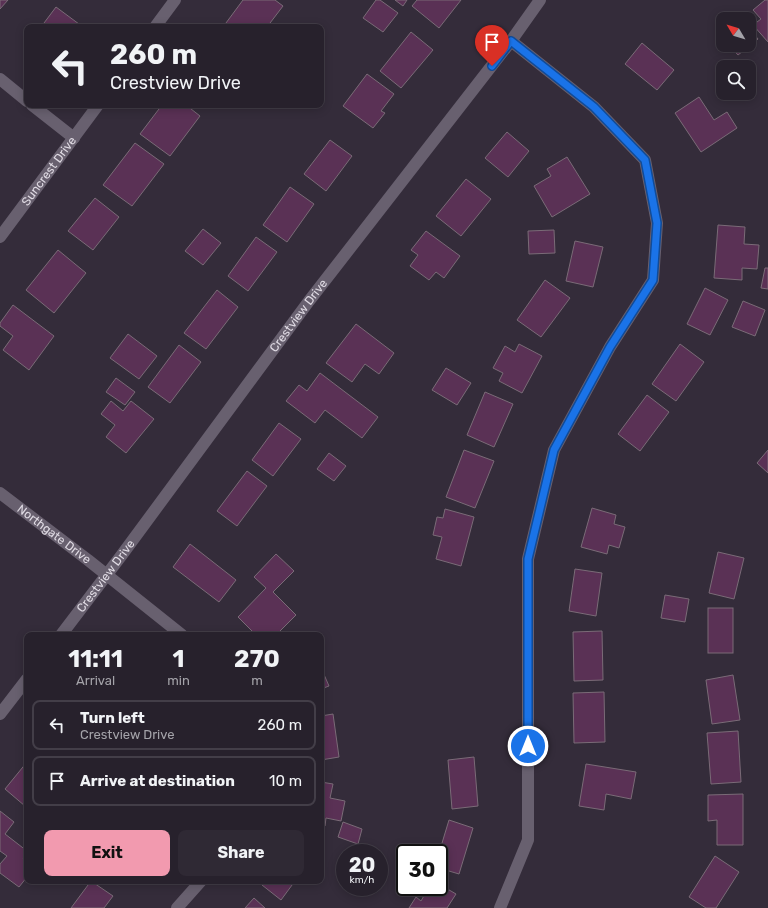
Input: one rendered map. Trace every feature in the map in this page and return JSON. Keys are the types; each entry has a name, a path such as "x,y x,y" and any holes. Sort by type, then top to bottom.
{"street":[{"path":"158,24 175,0"},
{"name":"Crestview Drive","path":"63,632 309,301 511,41 540,0"},
{"path":"500,908 528,840 528,559 554,450 610,347 653,280 657,223 645,160 594,107 511,41"},
{"path":"0,79 24,99"},
{"path":"36,108 74,138"},
{"name":"Suncrest Drive","path":"0,237 96,108"},
{"name":"Northgate Drive","path":"0,494 107,575 178,632"},
{"path":"0,714 24,683"},
{"path":"177,908 198,884"}],"building":[{"path":"0,0 8,0 0,9"},
{"path":"243,0 275,0 283,6 269,24 225,24"},
{"path":"376,0 380,0 398,13 383,32 363,18"},
{"path":"395,0 407,0 403,6"},
{"path":"417,0 461,0 439,28 412,6"},
{"path":"765,0 768,0 768,42 756,28 756,23 761,19 753,10"},
{"path":"56,7 79,24 43,24"},
{"path":"411,32 433,50 401,88 380,71"},
{"path":"642,43 674,70 657,90 625,64"},
{"path":"367,74 394,94 381,111 385,113 373,128 343,106"},
{"path":"699,97 714,120 727,112 737,128 701,152 675,113"},
{"path":"160,108 190,108 200,116 170,156 140,134"},
{"path":"507,132 529,151 508,177 485,158"},
{"path":"330,140 352,156 326,191 304,174"},
{"path":"135,143 164,164 132,206 103,185"},
{"path":"567,157 590,194 552,217 534,186 551,176 547,169"},
{"path":"466,179 491,199 461,236 436,216"},
{"path":"290,187 314,204 287,242 263,225"},
{"path":"95,198 119,217 93,250 68,231"},
{"path":"718,225 745,227 744,244 759,245 757,269 742,268 742,280 714,278"},
{"path":"203,229 221,243 203,265 185,251"},
{"path":"554,230 555,253 529,254 528,231"},
{"path":"426,231 460,256 444,278 436,272 429,280 410,266 418,255 411,250"},
{"path":"256,237 277,252 248,291 228,276"},
{"path":"575,241 603,247 593,287 566,281"},
{"path":"58,250 86,273 54,313 26,290"},
{"path":"765,268 768,268 768,289 761,288"},
{"path":"545,280 570,298 541,337 517,320"},
{"path":"705,288 728,300 710,335 687,324"},
{"path":"217,290 238,307 206,349 184,333"},
{"path":"743,301 765,310 755,336 732,327"},
{"path":"13,305 54,336 29,370 3,350 13,336 0,326 0,323"},
{"path":"356,324 394,353 379,374 365,364 352,382 326,363"},
{"path":"128,334 157,356 139,379 110,358"},
{"path":"519,344 542,356 522,393 499,381 503,373 493,368 505,346 515,352"},
{"path":"680,344 704,362 676,401 652,384"},
{"path":"179,345 201,362 170,403 148,387"},
{"path":"446,368 471,383 457,405 432,390"},
{"path":"320,373 378,417 362,438 325,410 315,423 286,401 299,385 307,391"},
{"path":"116,378 135,392 125,405 106,392"},
{"path":"485,392 513,404 494,447 467,435"},
{"path":"647,395 669,412 640,451 618,434"},
{"path":"111,401 123,411 131,401 154,419 126,453 106,437 115,425 101,414"},
{"path":"279,423 301,439 273,476 252,460"},
{"path":"464,450 494,461 475,508 446,497"},
{"path":"768,450 768,473 757,463"},
{"path":"329,453 346,466 334,481 317,469"},
{"path":"247,471 267,486 237,526 217,511"},
{"path":"592,508 616,515 614,524 625,527 619,548 609,545 607,554 581,547"},
{"path":"445,509 474,517 461,566 436,559 442,537 433,535 437,517 443,518"},
{"path":"190,544 236,580 219,602 173,567"},
{"path":"718,552 744,558 734,599 709,593"},
{"path":"276,554 294,571 273,592 296,615 279,632 253,632 238,617 266,588 254,577"},
{"path":"575,569 602,573 596,616 569,611"},
{"path":"665,595 689,599 685,622 661,618"},
{"path":"708,608 733,608 733,653 708,653"},
{"path":"602,631 603,680 574,681 573,632"},
{"path":"324,675 329,686 324,688"},
{"path":"733,675 740,720 712,724 706,680"},
{"path":"604,692 605,742 574,743 573,693"},
{"path":"333,714 339,757 324,760 324,716"},
{"path":"738,731 741,782 711,784 707,733"},
{"path":"474,757 478,806 452,809 448,760"},
{"path":"586,764 636,772 631,799 606,794 604,810 579,806"},
{"path":"24,766 24,805 5,789"},
{"path":"324,782 333,784 330,798 345,801 341,821 326,818 325,826"},
{"path":"743,794 743,845 717,845 717,820 708,821 708,795"},
{"path":"0,811 14,822 5,834 24,849 24,881 19,887 0,873 0,864 7,856 0,851"},
{"path":"449,820 473,828 459,874 448,871 448,844 442,844"},
{"path":"343,822 362,829 358,844 338,837"},
{"path":"715,856 739,872 716,908 706,908 689,897"},
{"path":"89,884 95,884 113,896 104,908 71,908"},
{"path":"263,884 293,884 281,900 262,885"},
{"path":"448,889 456,894 447,908 409,908 416,897 421,901 424,896 448,896"},
{"path":"254,898 265,908 245,908"}],"route":[{"path":"492,66 511,41 594,107 645,160 657,223 653,280 610,347 554,450 528,559 528,746"}]}
